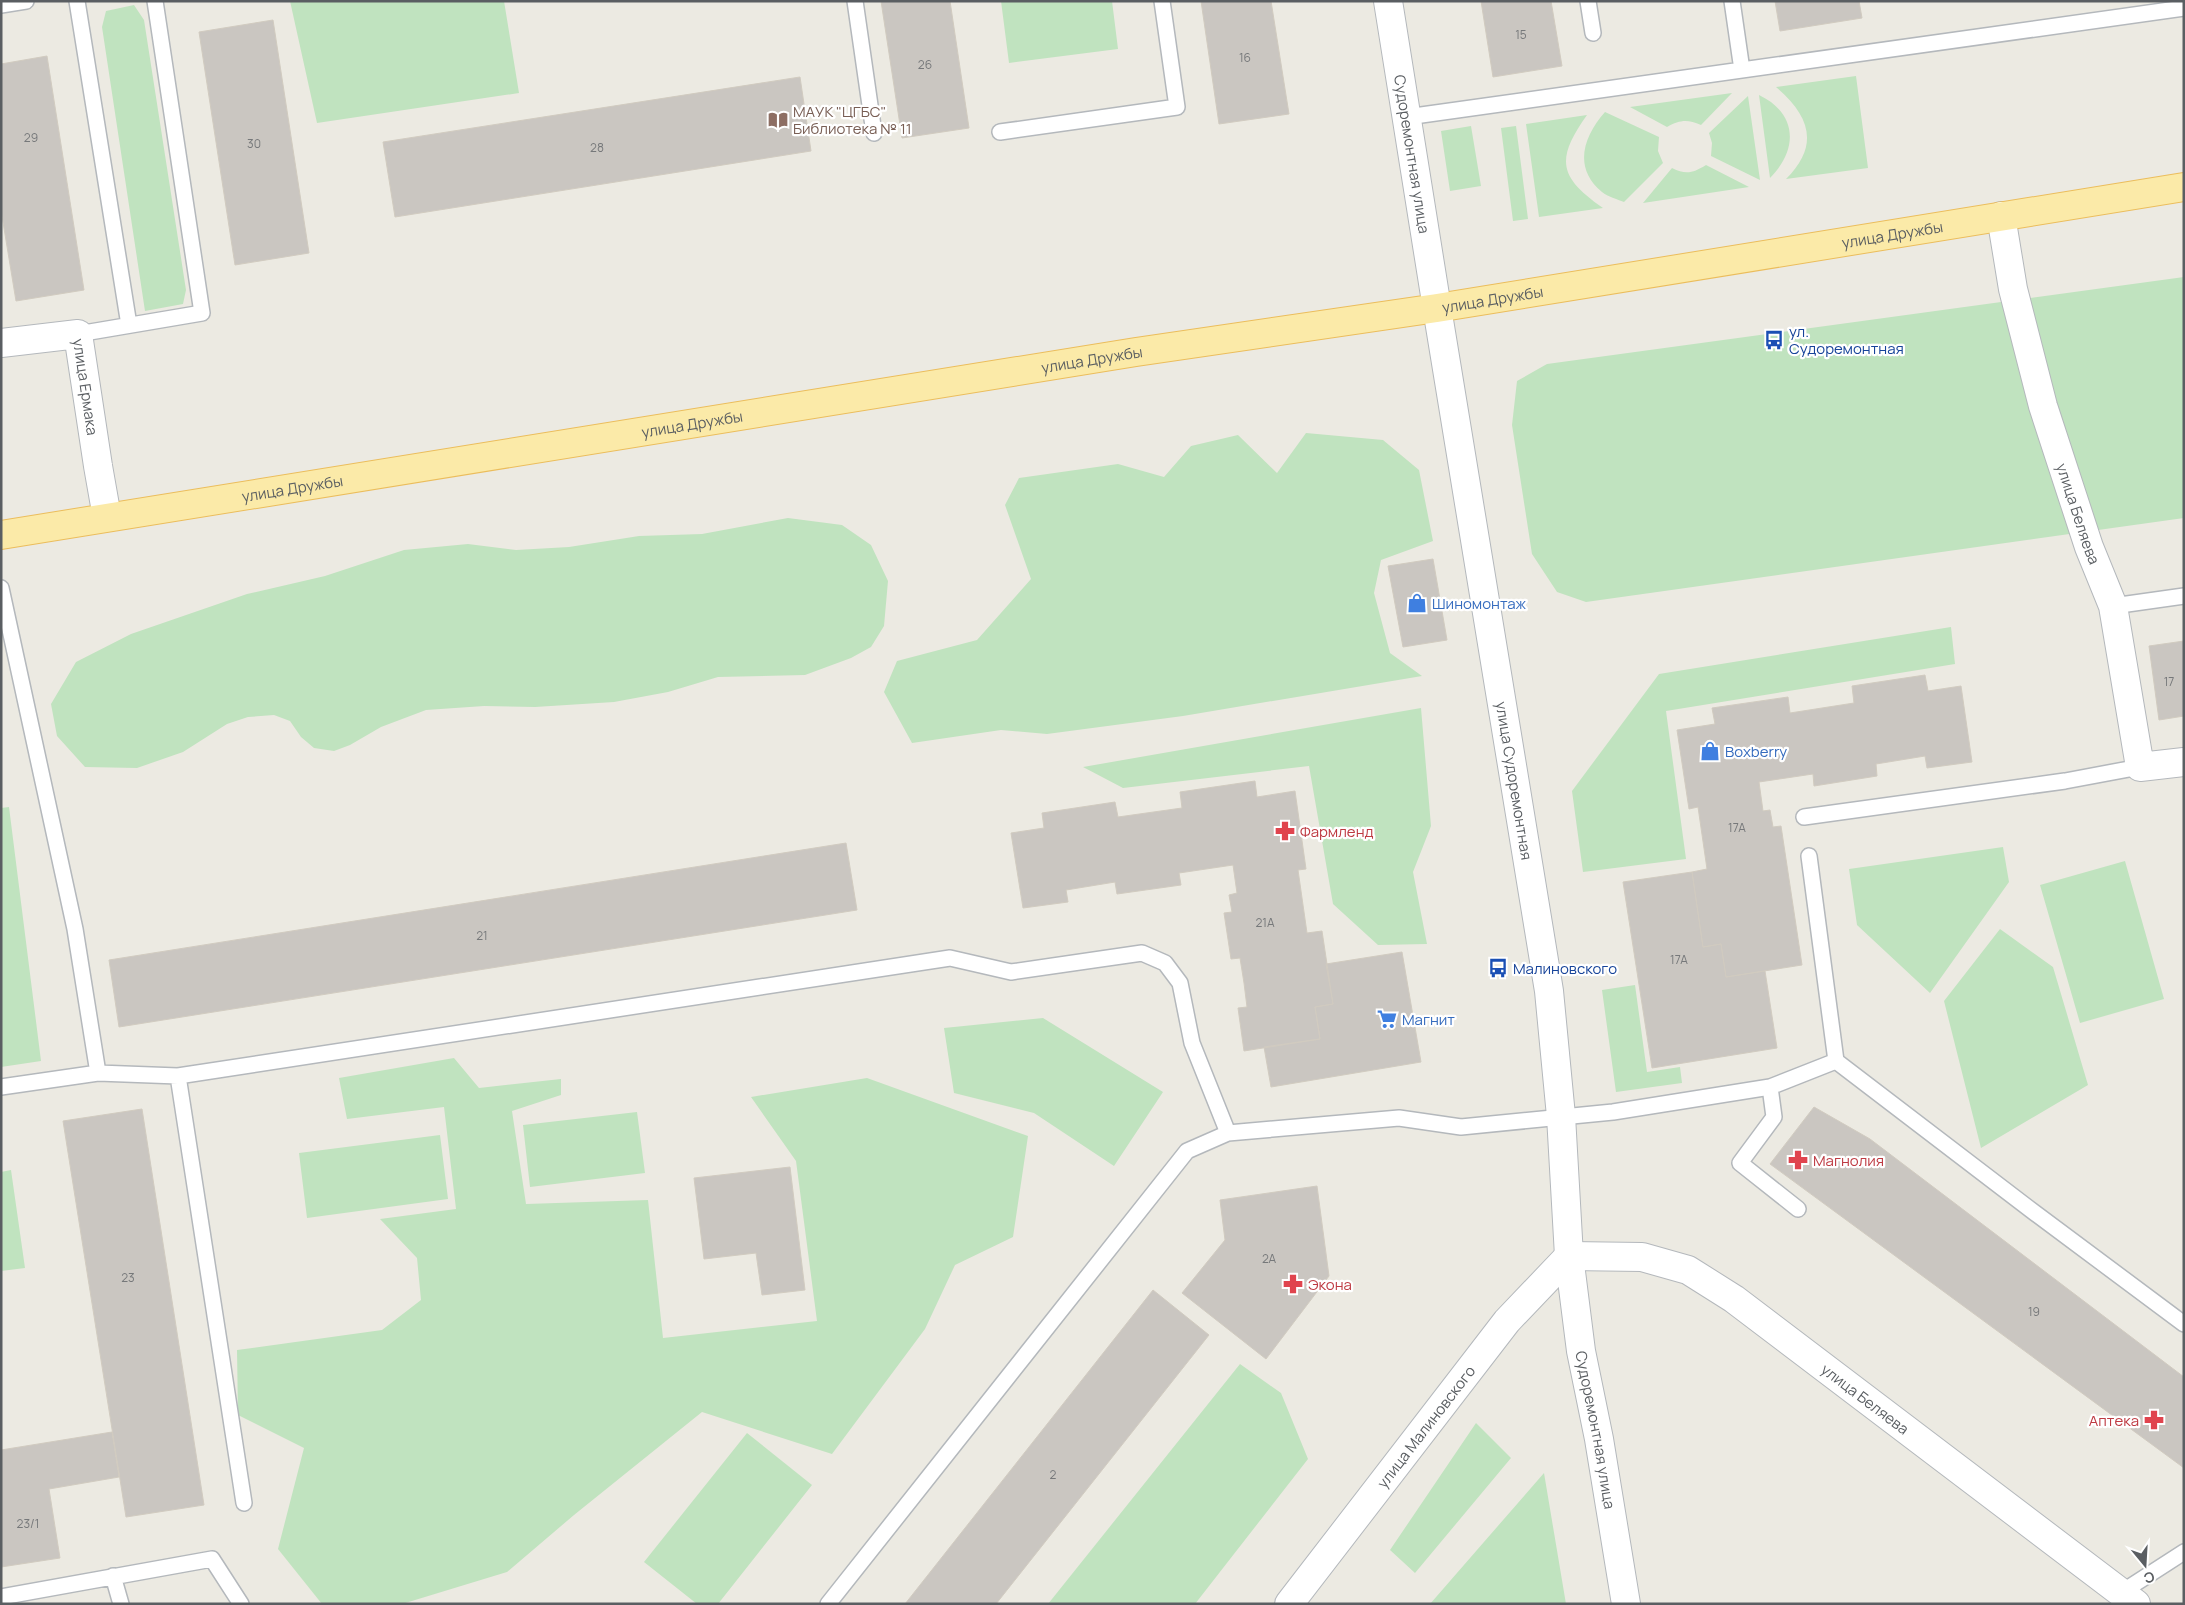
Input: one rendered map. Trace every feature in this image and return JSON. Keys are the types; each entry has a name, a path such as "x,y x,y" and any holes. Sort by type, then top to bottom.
{"main road":[{"name":"улица Дружбы","path":"1,535 1136,352 1437,308 2184,187"}],"street":[{"name":"Судоремонтная улица","path":"1388,1 1437,308"},
{"name":"улица Беляева","path":"2001,216 2013,289 2043,406 2089,547 2113,606 2140,767"},
{"name":"улица Судоремонтная","path":"1437,308 1550,991 1562,1116 1570,1256"},
{"name":"улица Ермака","path":"1,343 78,334 107,517"},
{"path":"2140,767 2184,762"},
{"name":"Судоремонтная улица","path":"1570,1256 1582,1351 1599,1439 1626,1604"},
{"name":"улица Беляева","path":"1570,1256 1642,1257 1688,1270 1734,1299 2129,1598"},
{"name":"улица Малиновского","path":"1289,1604 1507,1321 1570,1256"}],"lane":[{"path":"1,5 26,1"},
{"path":"77,1 128,325"},
{"path":"78,334 202,314 154,1"},
{"path":"855,1 874,132"},
{"path":"1000,132 1176,107 1162,1"},
{"path":"1588,1 1593,33"},
{"path":"1732,1 1742,70"},
{"path":"1407,117 2184,8"},
{"path":"1,588 75,929 98,1073"},
{"path":"2113,606 2184,596"},
{"path":"1804,817 2065,781 2140,767"},
{"path":"1809,856 1836,1061 2184,1324"},
{"path":"1,1087 98,1073 178,1076 950,958 1011,972 1142,953 1165,963 1180,983 1192,1043 1228,1133"},
{"path":"828,1604 1187,1151 1228,1133 1398,1118 1461,1127 1614,1112 1770,1088 1836,1061"},
{"path":"178,1076 244,1503"},
{"path":"1770,1088 1774,1117 1740,1163 1798,1209"},
{"path":"2129,1598 2184,1552"},
{"path":"1,1597 212,1559 241,1604"},
{"path":"113,1576 122,1604"}],"green space":[{"path":"290,1 504,1 519,93 317,123"},
{"path":"1001,1 1112,1 1118,49 1009,63"},
{"path":"134,5 144,20 186,290 183,304 145,311 102,27 106,11"},
{"path":"1856,76 1868,168 1786,179 1804,154 1807,143 1806,131 1797,109 1776,87"},
{"path":"1732,93 1701,125 1684,121 1667,127 1630,107"},
{"path":"1759,95 1781,111 1790,132 1786,155 1770,178"},
{"path":"1748,96 1760,180 1711,156 1712,143 1709,133"},
{"path":"1605,112 1659,137 1658,151 1663,163 1624,202 1602,192 1593,183 1584,163 1584,152 1591,132"},
{"path":"1587,115 1570,144 1566,156 1566,167 1577,187 1603,208 1539,217 1526,124"},
{"path":"1471,126 1481,186 1450,191 1441,131"},
{"path":"1516,126 1528,219 1513,221 1501,128"},
{"path":"1706,165 1749,187 1643,203 1672,168 1681,172 1689,172"},
{"path":"2184,277 2184,518 1586,602 1557,592 1532,554 1512,425 1517,381 1547,364"},
{"path":"1306,433 1383,440 1419,470 1433,541 1381,560 1374,593 1390,653 1422,676 1183,716 1047,734 1001,730 912,743 884,692 897,661 977,640 1031,579 1005,505 1019,478 1118,464 1164,477 1191,446 1238,435 1277,473"},
{"path":"788,518 842,525 871,545 888,581 884,626 871,647 851,658 805,675 718,677 668,692 614,702 535,707 484,706 426,710 381,727 350,745 334,751 314,748 301,737 290,721 274,715 248,717 227,724 183,752 137,768 85,767 57,736 51,704 76,662 131,634 247,594 325,576 404,550 468,544 516,550 569,547 639,536 702,534"},
{"path":"1951,627 1955,664 1666,711 1686,859 1583,872 1572,791 1659,674"},
{"path":"1421,708 1431,826 1413,872 1427,944 1378,945 1333,904 1309,766 1123,788 1083,767"},
{"path":"9,807 41,1061 1,1067 1,808"},
{"path":"2003,847 2009,882 1930,993 1857,925 1849,869"},
{"path":"2125,861 2164,999 2080,1023 2040,885"},
{"path":"2000,929 2053,967 2088,1085 1981,1148 1944,1001"},
{"path":"1635,985 1647,1072 1680,1067 1682,1083 1616,1092 1602,990"},
{"path":"1043,1018 1163,1092 1114,1166 1034,1113 954,1093 944,1028"},
{"path":"454,1058 479,1088 561,1079 561,1095 512,1111 526,1204 648,1200 663,1338 817,1321 796,1161 751,1097 867,1078 1028,1136 1013,1237 955,1265 925,1329 832,1454 702,1412 574,1515 507,1572 402,1604 322,1604 278,1549 304,1448 238,1415 237,1350 382,1330 421,1300 417,1258 380,1219 456,1209 444,1107 347,1119 339,1078"},
{"path":"637,1112 645,1173 530,1187 523,1125"},
{"path":"440,1135 448,1199 307,1218 299,1153"},
{"path":"11,1170 25,1268 1,1271 1,1172"},
{"path":"1240,1364 1281,1393 1308,1459 1195,1604 1048,1604"},
{"path":"1476,1423 1511,1458 1415,1573 1390,1550"},
{"path":"747,1433 812,1485 718,1604 697,1604 644,1562"},
{"path":"1544,1473 1566,1604 1430,1604"}],"building":[{"path":"881,1 950,1 969,128 902,138"},
{"path":"1201,1 1271,1 1289,114 1219,124"},
{"path":"1481,1 1551,1 1562,66 1493,77"},
{"path":"1775,1 1859,1 1862,18 1780,31"},
{"path":"273,20 309,253 235,265 199,32"},
{"path":"47,56 84,290 16,301 1,210 1,64"},
{"path":"800,77 811,151 395,217 383,142"},
{"name":"Шиномонтаж","path":"1433,559 1447,640 1403,647 1388,566"},
{"path":"2184,641 2184,716 2159,720 2149,646"},
{"path":"1925,675 1928,691 1961,686 1972,762 1927,768 1925,756 1876,764 1877,776 1814,786 1813,774 1759,782 1763,811 1770,810 1773,827 1781,826 1802,965 1726,977 1721,944 1703,947 1692,872 1707,869 1698,807 1689,809 1677,730 1715,724 1712,708 1788,697 1790,713 1854,703 1852,686"},
{"path":"1255,781 1257,797 1295,791 1306,869 1298,870 1307,933 1322,931 1333,1004 1315,1007 1320,1039 1244,1051 1238,1008 1247,1007 1244,983 1240,958 1231,959 1224,913 1232,912 1229,895 1237,893 1233,865 1179,873 1181,885 1117,894 1115,882 1066,890 1068,902 1023,908 1011,833 1044,828 1042,813 1115,802 1118,817 1182,808 1180,792"},
{"path":"846,843 857,910 119,1027 109,960"},
{"path":"1692,872 1703,947 1721,944 1726,977 1765,971 1777,1048 1652,1068 1623,882"},
{"path":"1402,952 1421,1062 1271,1087 1264,1047 1320,1039 1315,1007 1333,1004 1326,964"},
{"path":"1814,1107 1870,1139 2184,1377 2184,1468 1770,1164"},
{"path":"142,1109 204,1505 126,1517 63,1121"},
{"path":"790,1167 805,1290 762,1295 756,1253 704,1259 694,1178"},
{"path":"1317,1186 1329,1276 1266,1359 1182,1293 1225,1240 1220,1200"},
{"path":"1153,1290 1209,1335 996,1604 905,1604"},
{"path":"112,1432 119,1477 49,1489 60,1558 1,1567 1,1450"}],"place":[{"name":"МАУК \"ЦГБС\" Библиотека № 11","path":"778,120"},
{"name":"ул. Судоремонтная","path":"1774,340"},
{"name":"Шиномонтаж","path":"1417,603"},
{"name":"Boxberry","path":"1710,751"},
{"name":"Фармленд","path":"1285,831"},
{"name":"Малиновского","path":"1498,968"},
{"name":"Магнит","path":"1387,1019"},
{"name":"Магнолия","path":"1798,1160"},
{"name":"Экона","path":"1293,1284"},
{"name":"Аптека","path":"2154,1420"}]}
